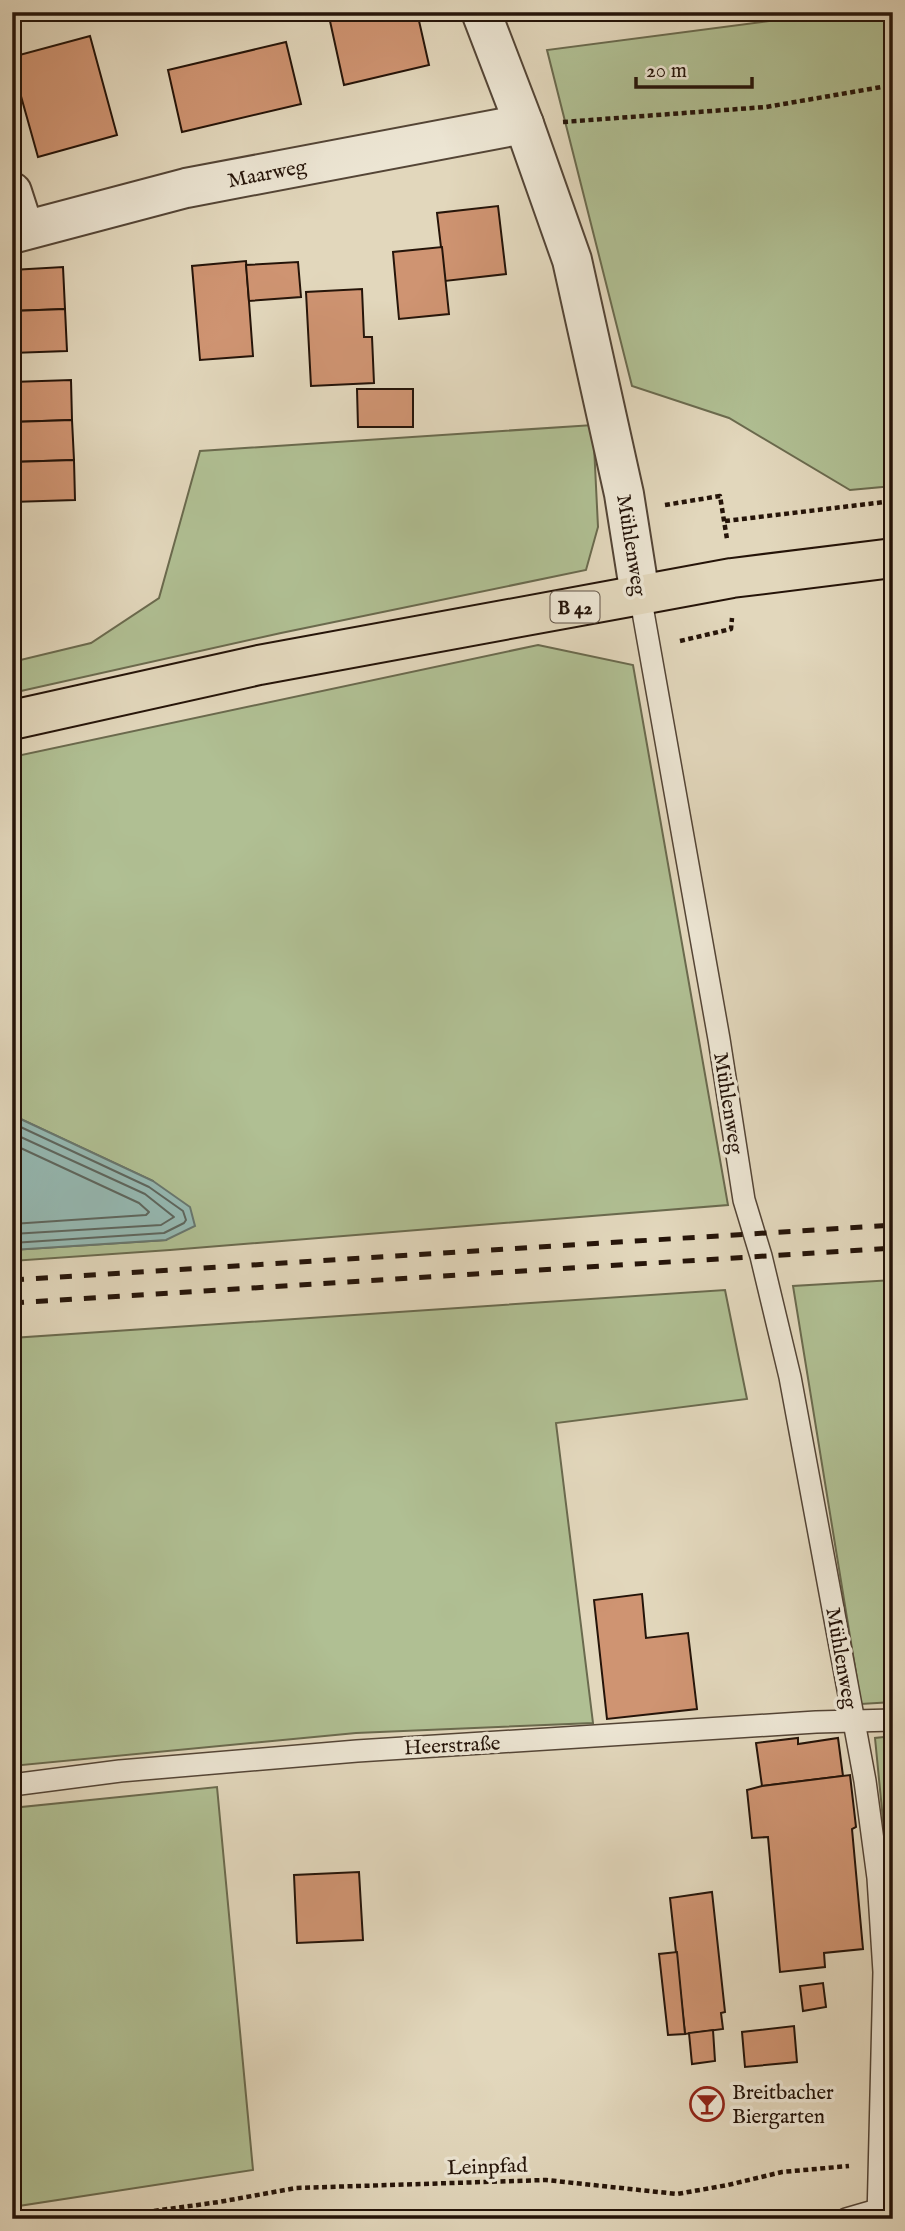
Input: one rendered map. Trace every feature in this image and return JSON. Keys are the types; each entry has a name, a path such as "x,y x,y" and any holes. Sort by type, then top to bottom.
{"main road":[{"name":"B 42","path":"12,720 259,665 732,578 893,558"}],"street":[{"name":"Mühlenweg","path":"481,12 572,260 626,511 640,595"},
{"name":"Maarweg","path":"18,232 186,188 524,124"},
{"path":"12,192 18,232"}],"lane":[{"name":"Mühlenweg","path":"640,595 744,1200 758,1245 790,1377 865,1781 878,1878 884,1972 878,2163 882,2210"},
{"name":"Heerstraße","path":"12,1785 120,1771 357,1751 893,1720"},
{"path":"846,2219 882,2210"}],"path":[{"path":"524,124 766,107 893,85"},
{"path":"626,511 720,496 732,578"},
{"path":"725,521 893,501"},
{"name":"Leinpfad","path":"95,2219 308,2188 546,2180 677,2194 782,2172 878,2163"}],"green space":[{"path":"769,12 893,12 893,486 850,490 729,418 632,386 547,50 770,21"},
{"path":"593,425 598,527 586,570 281,633 12,693 12,662 91,643 159,598 200,451"},
{"path":"538,645 633,665 728,1205 12,1261 12,1250 166,1240 153,1181 12,1115 12,757"},
{"path":"893,1280 893,1702 861,1704 793,1286"},
{"path":"725,1290 747,1399 556,1423 593,1723 356,1733 12,1766 12,1338"},
{"path":"893,1736 893,1923 875,1738"},
{"path":"217,1787 253,2170 12,2207 12,1808"}],"water":[{"path":"12,1115 153,1181 190,1207 195,1226 166,1240 12,1250"}],"building":[{"path":"15,12 55,12 16,19"},
{"path":"328,12 417,12 429,65 344,85"},
{"path":"90,36 117,135 38,157 12,57"},
{"path":"286,42 301,104 182,132 168,70"},
{"path":"498,206 506,274 445,281 437,213"},
{"path":"442,247 449,314 399,319 393,252"},
{"path":"246,261 253,356 200,360 192,266"},
{"path":"298,262 301,297 249,301 246,265"},
{"path":"63,267 65,309 12,311 12,270"},
{"path":"362,289 364,337 372,337 374,383 311,386 306,292"},
{"path":"65,309 67,351 12,353 12,311"},
{"path":"71,380 72,420 12,422 12,382"},
{"path":"357,389 413,389 413,427 358,427"},
{"path":"72,420 74,460 12,462 12,422"},
{"path":"74,460 75,500 12,502 12,462"},
{"path":"642,1594 646,1638 688,1633 697,1709 607,1719 594,1600"},
{"path":"798,1738 798,1744 838,1738 843,1776 762,1786 756,1743"},
{"path":"850,1775 856,1827 852,1829 863,1949 824,1953 825,1967 780,1972 768,1837 752,1838 747,1790"},
{"path":"359,1872 363,1940 297,1943 294,1875"},
{"path":"712,1892 725,2012 721,2013 723,2029 685,2034 670,1898"},
{"path":"677,1952 685,2034 668,2035 659,1954"},
{"path":"823,1983 826,2007 803,2011 800,1986"},
{"path":"794,2026 797,2062 745,2067 742,2032"},
{"path":"713,2030 715,2061 692,2064 689,2033"}],"railway":[{"path":"12,1280 893,1225"},
{"path":"12,1303 893,1248"}],"place":[{"name":"Breitbacher Biergarten","path":"707,2104"}]}
